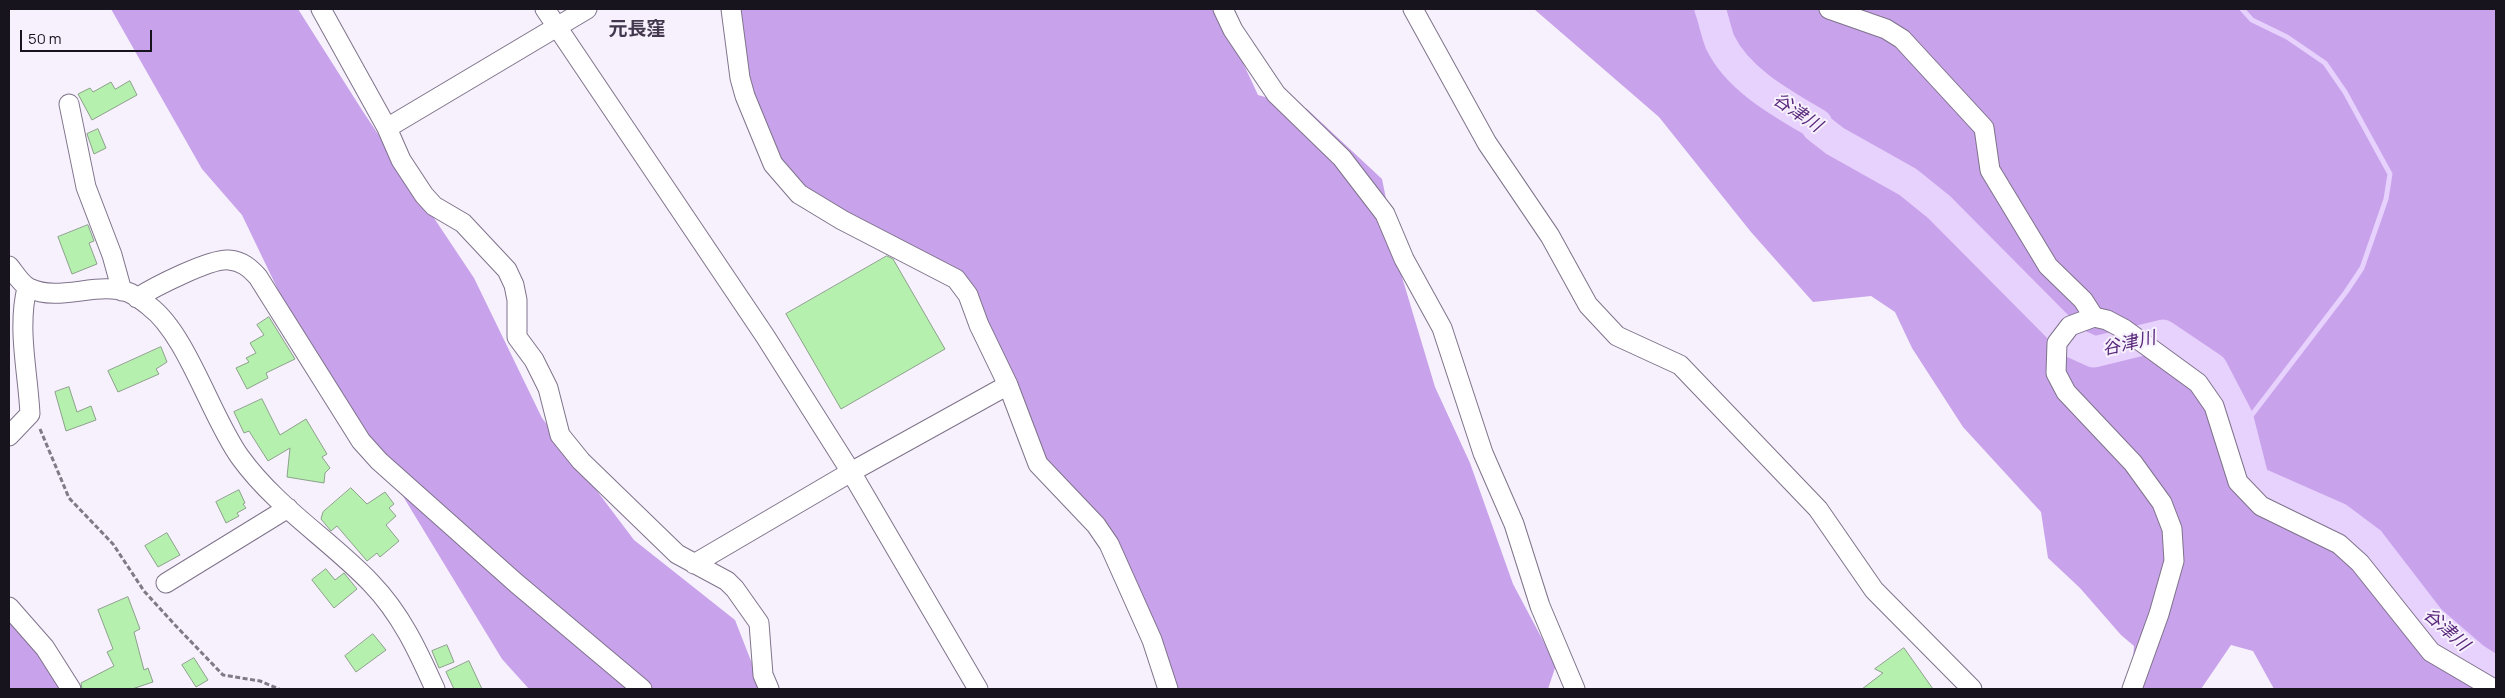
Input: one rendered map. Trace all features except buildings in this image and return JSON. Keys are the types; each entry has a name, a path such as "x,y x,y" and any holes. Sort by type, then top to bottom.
{"street":[{"path":"321,9 387,128 402,160 434,206 463,223 507,270 514,285 517,300 517,337 534,360 548,388 560,435 581,460 677,554 727,581 760,623 763,675 769,689"},
{"path":"544,9 765,336 851,472 978,689"},
{"path":"387,128 587,9"},
{"path":"731,9 740,78 745,96 773,164 799,194 842,220 956,279 968,295 979,325 1008,386 1038,464 1096,525 1109,544 1152,640 1168,689"},
{"path":"1222,9 1233,30 1276,94 1342,158 1385,214 1404,259 1442,328 1483,453 1514,524 1540,606 1575,689"},
{"path":"1414,9 1487,143 1550,236 1588,305 1617,336 1680,365 1818,509 1874,590 1972,689"},
{"path":"1829,9 1886,29 1902,39 1984,128 1990,170 2048,266 2083,300 2094,317"},
{"path":"69,104 84,180 130,295 155,312 178,342 240,457 288,508 370,582 392,607 414,642 435,689"},
{"path":"9,266 27,288 48,293 94,290 130,295 150,289 218,260 231,260 247,265 258,277 361,441 379,460 508,577 642,689"},
{"path":"9,436 30,414 31,400 22,327 22,308 27,288"},
{"path":"2132,689 2159,614 2174,561 2172,529 2162,503 2139,471 2066,392 2056,373 2057,343 2070,326 2094,317 2108,320 2124,329 2198,383 2214,406 2238,482 2261,506 2339,544 2360,563 2431,652 2494,689"},
{"path":"694,564 851,472 1008,386"},
{"path":"166,583 288,508"},
{"path":"9,607 45,648 71,689"}],"path":[{"path":"30,414 42,434 69,498 113,544 144,591 223,676 260,681 279,689"}],"shaded area":[{"path":"111,9 298,9 362,110 474,278 542,418 634,540 735,620 762,689 529,689 502,659 280,294 242,215 202,169"},
{"path":"726,9 1218,9 1258,95 1307,109 1382,179 1402,277 1435,387 1470,463 1513,584 1556,665 1548,689 1177,689 1131,593 1044,464 972,293 842,220 773,164"},
{"path":"1534,9 2496,9 2496,689 2274,689 2253,651 2231,645 2201,689 2131,689 2134,646 2121,635 2080,588 2048,558 2041,512 1963,427 1912,348 1895,312 1871,296 1813,302 1751,232 1659,117"},
{"path":"9,619 47,660 63,689 9,689"}],"waterway":[{"name":"谷津川","path":"1710,9 1720,42 1738,68 1763,90 1817,124 1817,127 1835,141 1908,182 1939,207 2074,343 2094,352 2163,335 2212,368 2238,418 2254,481 2338,518 2370,542 2430,620 2474,658 2496,672"},
{"path":"2241,429 2346,292 2362,268 2386,199 2390,174 2345,92 2325,63 2287,37 2252,20 2242,9"}],"district":[{"name":"元長窪","path":"637,30"}]}
